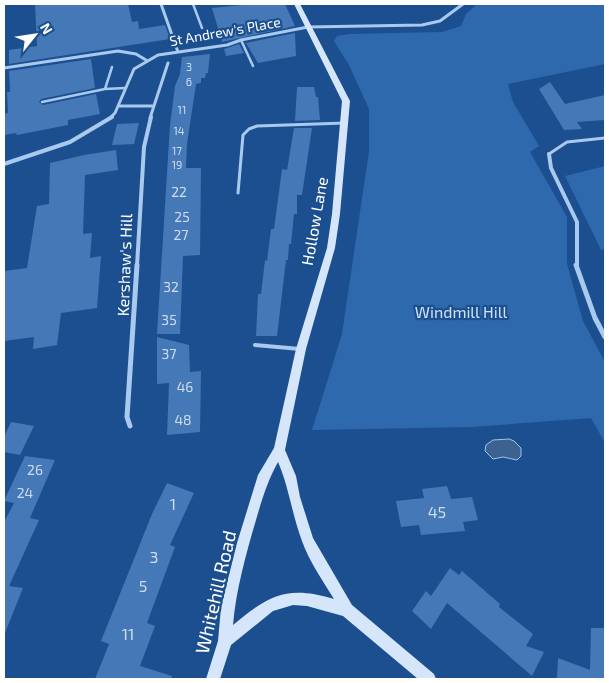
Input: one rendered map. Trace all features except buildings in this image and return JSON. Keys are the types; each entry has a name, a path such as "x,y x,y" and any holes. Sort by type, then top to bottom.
{"street":[{"path":"161,4 174,36 178,52"},
{"name":"Hollow Lane","path":"252,513 264,475 279,450 301,349 331,248 346,101 297,4"},
{"name":"St Andrew's Place","path":"146,60 308,27 440,22 463,4"},
{"path":"4,68 127,51 146,60 134,69 115,113 99,126 53,149 4,164"},
{"name":"Kershaw's Hill","path":"130,426 127,417 134,327 138,212 144,147 153,106 168,63"},
{"path":"119,106 153,106"},
{"path":"549,154 551,168 578,222 576,264 595,318 605,337"},
{"path":"279,450 290,476 298,513 308,541 348,610 429,679"},
{"name":"Whitehill Road","path":"213,679 225,641 228,607 252,513"},
{"path":"225,641 262,611 278,601 292,597 308,598 348,610"}],"lane":[{"path":"193,4 202,28"},
{"path":"241,40 252,66"},
{"path":"105,89 112,67"},
{"path":"42,102 105,89 125,88"},
{"path":"238,193 243,135 249,128 257,126 344,123"},
{"path":"549,154 567,142 591,141 605,138"},
{"path":"255,345 301,349"}],"green space":[{"name":"Windmill Hill","path":"477,4 605,4 605,64 508,84 513,102 539,146 530,152 567,217 567,264 583,321 605,362 605,443 591,418 472,427 312,430 342,334 369,151 369,109 349,65 334,41 337,36 349,34 442,32 461,26 466,14"},
{"path":"605,166 605,249 601,250 565,176"}],"shaded area":[{"path":"509,439 521,448 521,456 517,460 503,457 493,459 485,451 486,445 493,440"}]}
